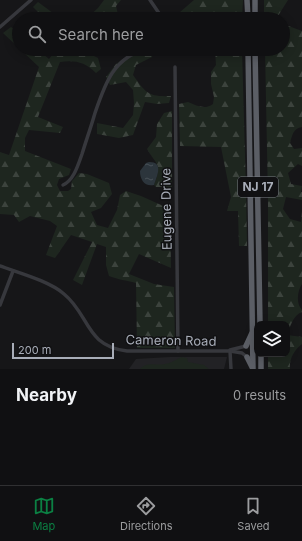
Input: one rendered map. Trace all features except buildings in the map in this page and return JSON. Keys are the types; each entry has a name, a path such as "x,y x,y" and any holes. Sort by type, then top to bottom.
{"highway":[{"path":"247,0 248,12"},
{"path":"255,0 255,12"},
{"name":"NJ 17","path":"248,56 253,369"},
{"name":"NJ 17","path":"256,56 260,321"},
{"path":"246,346 252,333"},
{"path":"247,357 253,369"},
{"path":"261,357 261,369"}],"street":[{"path":"17,12 31,0"},
{"path":"150,0 158,12"},
{"path":"0,27 12,17"},
{"path":"63,185 69,182 78,166 102,91 108,78 123,61 131,56"},
{"name":"Eugene Drive","path":"175,67 178,351"},
{"name":"Cameron Road","path":"0,266 53,286 65,294 75,306 94,335 109,347 127,351 230,351 242,353 247,357"},
{"path":"0,305 13,271"},
{"name":"Cameron Road","path":"230,351 246,346"},
{"path":"230,351 231,369"}],"shaded area":[{"path":"170,357 227,357 224,369 129,369 136,359"}],"green space":[{"path":"104,0 121,0 116,6 117,12 94,12"},
{"path":"194,0 243,0 242,12 180,12"},
{"path":"264,0 288,0 280,12 264,12"},
{"path":"38,2 52,12 38,12 33,7"},
{"path":"290,27 302,31 302,127 297,129 292,135 290,143 294,149 302,148 302,166 298,164 288,173 291,184 302,186 302,200 286,197 283,209 290,219 301,222 302,211 302,284 298,297 302,312 294,318 290,328 290,321 268,321 268,199 265,56 290,56"},
{"path":"12,28 12,41 3,33"},
{"path":"27,56 45,56 49,59 51,56 94,56 98,58 101,69 96,73 84,64 70,61 60,62 38,117 63,127 60,133 29,130 25,138 25,151 71,169 69,175 59,179 57,185 60,191 68,191 71,189 72,181 79,173 87,174 109,183 112,194 101,208 91,212 97,225 108,228 117,210 120,195 126,191 170,209 171,268 139,254 129,274 154,284 174,287 175,348 137,348 136,283 109,276 106,265 106,247 97,244 82,285 73,280 92,242 71,235 55,258 46,255 57,226 50,221 30,216 19,222 14,215 0,214 0,152 9,155 39,67"},
{"path":"127,56 152,56 136,65 133,75 148,93 157,96 171,96 169,103 157,104 145,102 133,135 119,138 97,134 97,123 123,128 133,115 133,90 126,82 110,85 106,77 116,64"},
{"path":"215,56 242,56 247,246 239,246 238,211 227,211 231,197 221,147 180,146 179,104 188,102 198,106 207,107 213,104 214,97 211,84 211,72 216,65"},
{"path":"172,111 172,187 156,187 154,185 158,173 158,166 147,149 156,137 157,124 164,113"},
{"path":"290,335 302,337 302,344 294,352 291,358 290,369 268,369 268,357 290,357"},
{"path":"181,357 187,358 188,362 204,365 209,369 140,369 149,364 167,364"}],"water":[{"path":"149,162 157,164 158,167 158,174 154,185 146,184 142,180 140,174 140,171 146,163"}]}
